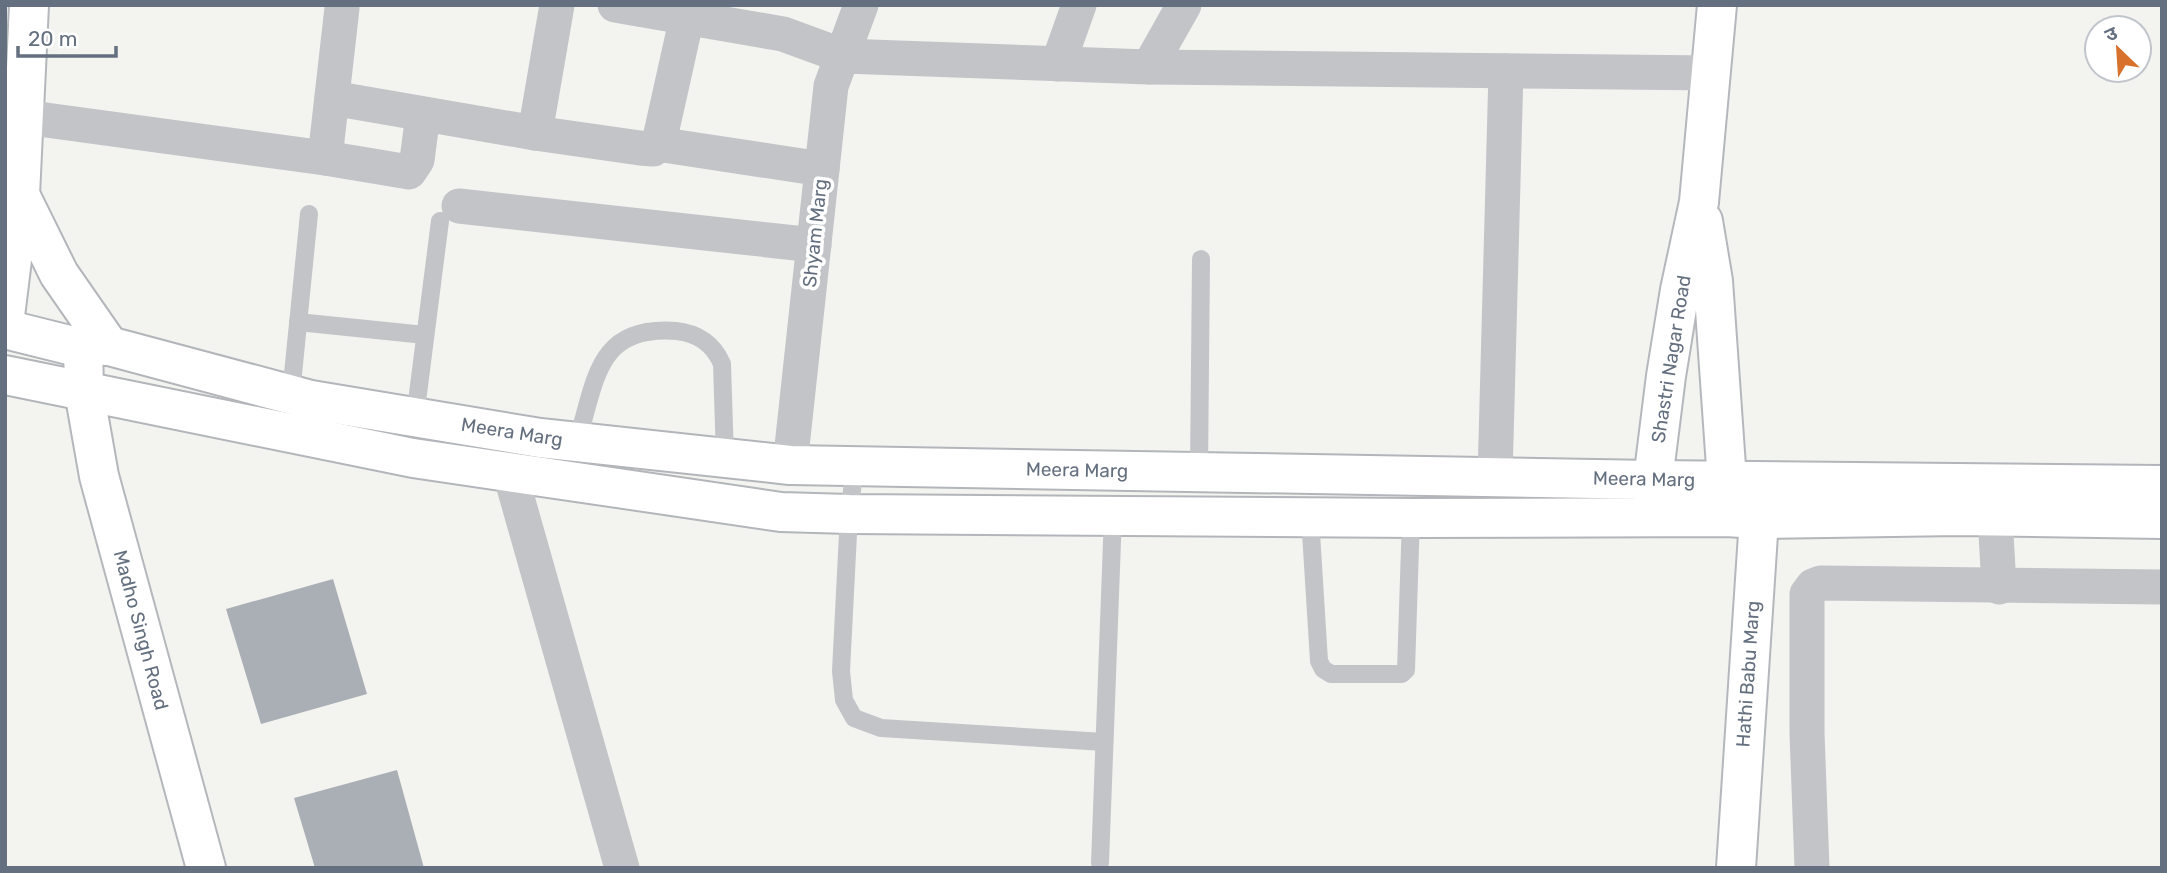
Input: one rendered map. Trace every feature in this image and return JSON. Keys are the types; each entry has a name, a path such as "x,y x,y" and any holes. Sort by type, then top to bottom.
{"main road":[{"path":"5,316 20,194 29,5"},
{"name":"Shastri Nagar Road","path":"1654,517 1653,480 1666,376 1699,202 1717,5"},
{"path":"20,194 96,346"},
{"name":"Shastri Nagar Road","path":"1699,202 1709,246 1742,499"},
{"name":"Meera Marg","path":"5,329 69,345 96,346 311,400 577,442 790,466 1653,480 1742,499 1995,516 2162,519"},
{"name":"Madho Singh Road","path":"96,346 84,391 99,476 206,868"},
{"name":"Meera Marg","path":"5,375 413,458 781,512 1654,517 1742,499 2162,485"},
{"name":"Hathi Babu Marg","path":"1736,868 1742,499"}],"street":[{"path":"535,133 557,5"},
{"path":"615,5 783,34 843,56 1149,68 1712,73"},
{"name":"Shyam Marg","path":"790,466 831,86 861,5"},
{"path":"1058,64 1079,5"},
{"path":"1149,68 1184,5"},
{"path":"325,158 332,98 337,6"},
{"path":"332,98 535,133 653,149 660,138 687,17"},
{"path":"1496,477 1506,71"},
{"path":"24,117 409,172 417,160 423,114"},
{"path":"657,144 822,169"},
{"path":"449,214 814,246"},
{"path":"510,473 622,868"},
{"path":"1995,516 1999,587"},
{"path":"1812,868 1807,733 1807,594 1813,586 1821,583 2162,587"}],"lane":[{"path":"291,394 309,214"},
{"path":"415,417 425,335 449,214"},
{"path":"1199,471 1200,260"},
{"path":"298,323 425,335"},
{"path":"577,442 599,369 611,348 643,331 684,332 707,342 722,364 725,458"},
{"path":"855,466 849,514 841,671 844,700 854,718 881,728 1104,742"},
{"path":"1100,863 1113,515"},
{"path":"1310,517 1319,660 1323,669 1331,674 1402,674 1406,670 1411,517"}],"building":[{"path":"333,579 367,694 261,724 226,609"},
{"path":"397,770 424,868 315,868 294,798"}]}
